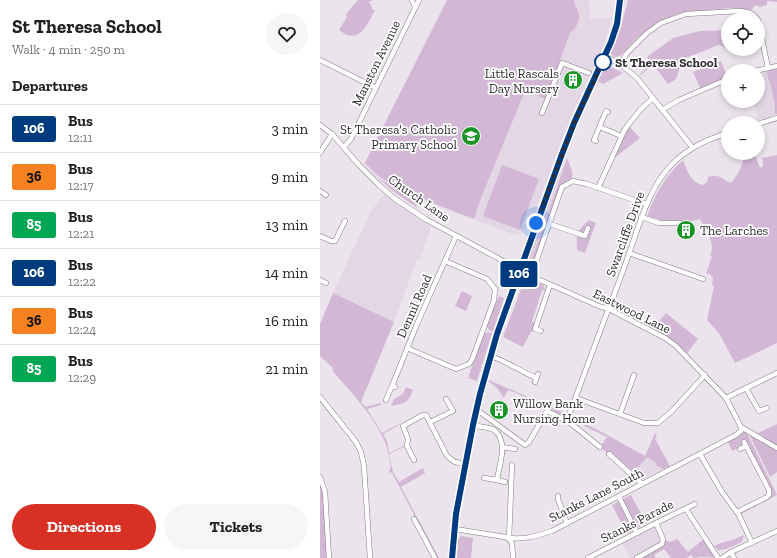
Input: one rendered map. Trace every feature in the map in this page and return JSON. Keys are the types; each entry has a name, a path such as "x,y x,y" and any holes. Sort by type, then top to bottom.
{"street":[{"path":"412,0 415,7"},
{"name":"Manston Avenue","path":"344,147 351,139 419,0"},
{"path":"452,558 465,464 476,409 497,334 574,123 616,29 621,0"},
{"path":"620,64 627,52 647,33 661,23 686,14 721,12"},
{"path":"722,12 744,12"},
{"path":"765,53 768,68"},
{"path":"605,56 620,64 637,78 692,147"},
{"path":"320,60 376,88"},
{"path":"542,113 562,63 589,73"},
{"path":"765,70 777,66"},
{"path":"662,110 679,100 721,82"},
{"path":"598,188 624,129 640,110 653,98"},
{"path":"596,141 594,140 606,111 608,112"},
{"path":"765,122 777,118"},
{"name":"Church Lane","path":"320,125 332,134 368,175 395,199 427,220 520,270"},
{"path":"600,127 621,136"},
{"path":"320,153 332,134"},
{"name":"Swarcliffe Drive","path":"569,415 646,204 658,181 666,170 692,147 721,136"},
{"path":"531,276 562,187 573,181 587,184 646,204"},
{"path":"320,191 326,195"},
{"path":"642,216 659,222 680,223"},
{"path":"320,236 331,241 335,240 345,221"},
{"path":"550,224 585,236 588,228"},
{"name":"Dennil Road","path":"386,400 394,386 407,348 456,236"},
{"path":"629,253 704,279"},
{"path":"407,348 456,368 469,364 472,360 494,300 495,289 487,280 445,261"},
{"name":"Eastwood Lane","path":"520,270 550,285 608,309 665,338 676,346 726,398 741,427"},
{"path":"320,280 326,283"},
{"path":"541,332 535,329 550,285"},
{"path":"491,356 536,378"},
{"path":"726,398 777,374"},
{"path":"620,414 634,375"},
{"path":"576,398 644,423 658,423 672,411 705,376"},
{"path":"746,388 759,411 767,408"},
{"path":"320,397 356,442 361,452 364,466 370,558"},
{"path":"430,422 453,411 446,399"},
{"path":"476,409 525,445 529,442 547,411 569,422 600,447"},
{"path":"414,460 407,446 408,439 402,426 424,415 430,422 447,456 455,462 465,464"},
{"path":"473,425 493,429 501,438 502,447 497,480"},
{"path":"741,427 777,448"},
{"name":"Stanks Lane South","path":"455,529 505,537 509,539 541,535 552,531 567,522 619,497 739,433 741,427"},
{"path":"737,512 767,497 769,493 769,490 745,444 740,449"},
{"path":"502,447 515,449"},
{"path":"609,454 642,484"},
{"path":"700,454 722,492 737,512 752,543"},
{"path":"512,465 509,539 512,543 513,558"},
{"path":"320,477 324,492 329,558"},
{"path":"484,478 505,482"},
{"path":"558,496 567,522"},
{"path":"619,497 637,533"},
{"name":"Stanks Parade","path":"588,558 695,504"},
{"path":"686,509 718,558"},
{"path":"414,519 435,558"},
{"path":"637,558 662,544 663,539 656,523"},
{"path":"722,558 731,552 777,531"},
{"path":"731,552 734,558"}],"shaded area":[{"path":"358,0 373,0 369,2 373,10 375,10 362,32 352,36 339,30 347,17 346,14"},
{"name":"St Theresa's Catholic Primary School","path":"447,0 589,0 590,19 612,18 604,45 574,110 532,221 518,236 402,193 377,177 364,164"},
{"name":"St Theresa's Catholic Primary School","path":"447,0 574,0 579,16 577,26 570,33 546,99 525,91 481,198 474,219 400,190 380,177 365,163"},
{"path":"628,0 777,0 777,2 767,1 767,5 760,7 756,5 751,10 731,8 680,13 658,23 637,38 620,56 615,57 611,52 621,26"},
{"path":"721,30 721,46 719,45 683,59 676,79 668,84 653,64 641,75 640,74 651,63 647,57 673,38 700,31"},
{"path":"721,61 722,64 721,82 701,90 693,72"},
{"path":"604,63 623,73 603,84 596,80"},
{"path":"777,67 777,120 765,123 765,116 757,116 756,108 765,108 765,70"},
{"path":"777,69 777,114 775,114 775,105 766,71"},
{"path":"629,126 640,138 613,159"},
{"path":"777,155 777,343 735,363 719,333 707,320 714,286 712,285 713,278 711,275 706,273 712,257 710,256 712,246 710,237 700,219 680,224 680,221 667,222 647,216 661,186 670,173 682,161 684,162 690,176 696,182 703,185 707,182 708,177 715,176 731,183 740,170 744,160 757,160 760,168 763,166 762,160 765,160 765,157"},
{"path":"564,156 566,157 530,260 527,259"},
{"path":"567,158 572,169 572,178 562,185 533,265 530,263"},
{"path":"502,165 539,179 520,230 483,216"},
{"path":"377,177 402,193 419,200 416,207 394,192"},
{"path":"384,194 431,227 420,260 417,259 394,322 333,293 370,213"},
{"path":"589,220 596,223 585,253 577,250 577,236 579,230"},
{"path":"528,279 543,285 546,291 542,290 532,322 535,323 523,347 503,337 524,281"},
{"path":"462,291 472,296 466,311 455,306"},
{"path":"333,293 394,322 361,402 366,407 380,403 381,405 367,409 382,433 399,424 383,434 387,441 389,453 404,446 389,454 393,472 399,482 423,468 425,473 401,487 439,558 437,558 392,473 389,472 391,468 385,441 378,429 360,402 332,370 332,367 320,356 320,324"},
{"path":"499,296 504,298 493,332 489,330 486,325"},
{"path":"666,313 698,339 685,356 676,346 651,331"},
{"path":"488,332 492,333 477,381 468,378 483,334"},
{"path":"489,380 569,415 572,418 598,430 645,456 655,433 657,434 655,439 670,466 663,469 647,457 632,474 600,447 607,437 516,393 508,390 504,398 497,388 488,381"},
{"path":"406,387 413,390 409,398 403,403 391,406 394,399 403,394"},
{"path":"777,424 777,472 770,477 750,436 753,431 758,433"},
{"path":"741,427 748,435 777,495 739,515 737,512 767,497 769,493 745,445 738,446 738,448 732,451 727,440 736,435"},
{"path":"639,453 667,467 640,481 627,470"},
{"path":"320,481 323,494 327,558 320,558"},
{"path":"631,495 646,523 627,534 612,505"},
{"path":"656,523 663,541 637,558 630,558 621,541"},
{"path":"744,535 742,542 726,549 718,550 714,546 732,540"},
{"path":"461,536 473,538 471,558 457,558 458,539"},
{"path":"705,538 718,558 694,558 691,555 687,558 671,558 664,549 654,555 656,558 637,558 665,540 670,542 677,539 688,552"}],"bus line":[{"name":"106","path":"452,558 456,514 463,474 480,394 497,334 536,223 574,123 615,32 620,0"}],"place":[{"name":"St Theresa School","path":"603,62"},
{"name":"Little Rascals Day Nursery","path":"573,80"},
{"name":"St Theresa's Catholic Primary School","path":"471,136"},
{"name":"The Larches","path":"686,230"},
{"name":"Willow Bank Nursing Home","path":"499,410"}],"route":[{"path":"536,223 574,123 603,62"}]}
